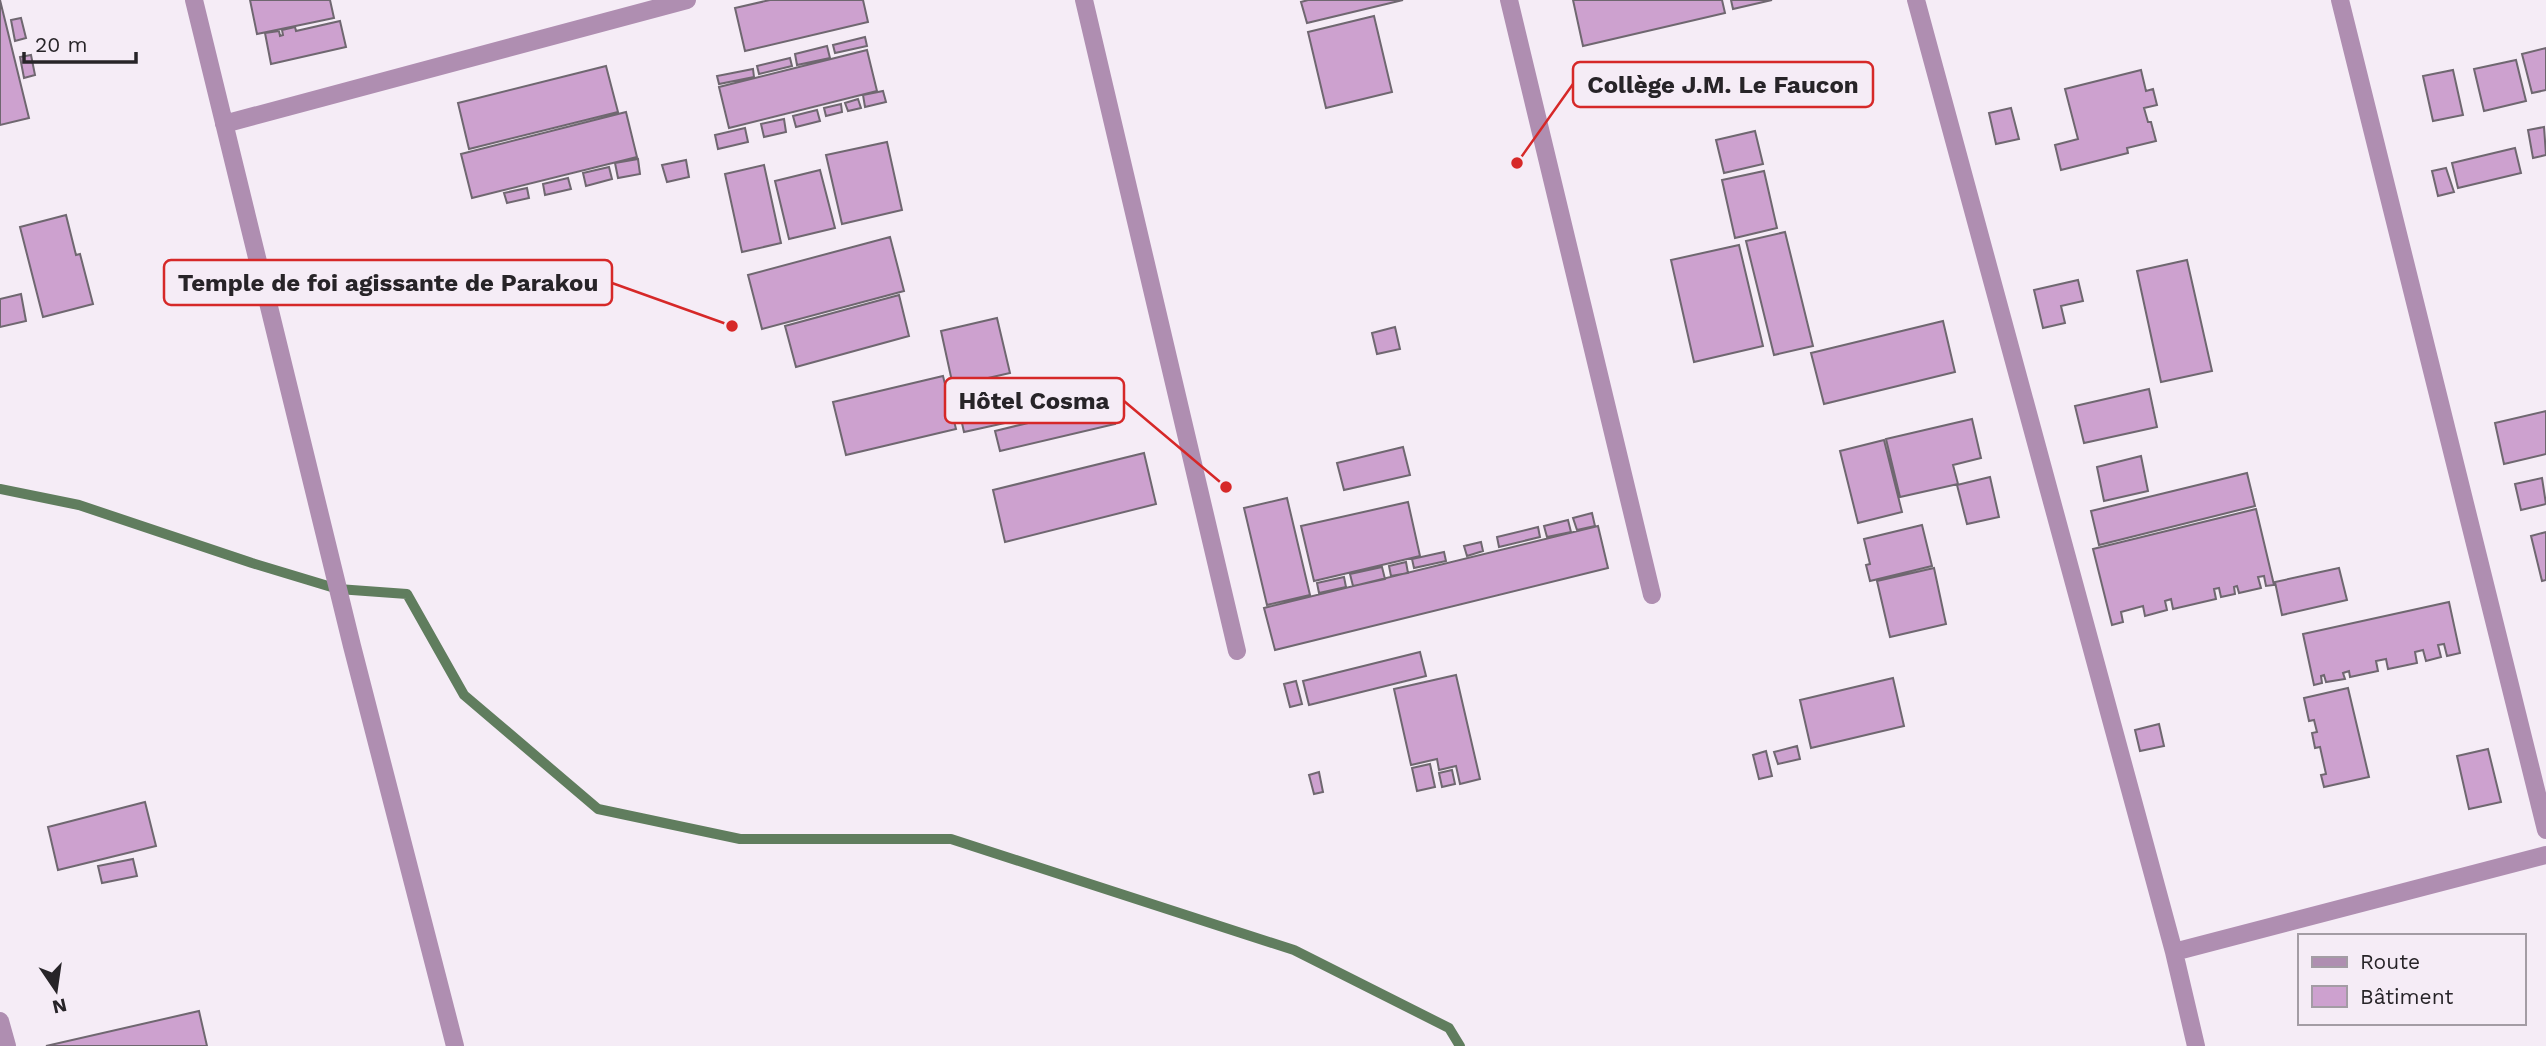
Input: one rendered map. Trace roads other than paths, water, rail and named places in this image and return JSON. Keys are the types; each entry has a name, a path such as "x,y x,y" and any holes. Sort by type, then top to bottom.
{"street":[{"path":"194,0 335,578 454,1046"},
{"path":"224,124 687,0"},
{"path":"1084,0 1237,651"},
{"path":"1509,0 1653,595"},
{"path":"1916,0 2174,952 2196,1046"},
{"path":"2340,0 2546,830"},
{"path":"2174,952 2546,855"},
{"path":"0,1021 6,1046"}],"waterway":[{"path":"0,489 79,505 338,589 407,594 464,695 598,809 740,839 951,839 1294,950 1449,1028 1460,1046"}],"place":[{"name":"Collège J.M. Le Faucon","path":"1517,163"},
{"name":"Temple de foi agissante de Parakou","path":"732,326"},
{"name":"Hôtel Cosma","path":"1226,487"}]}
